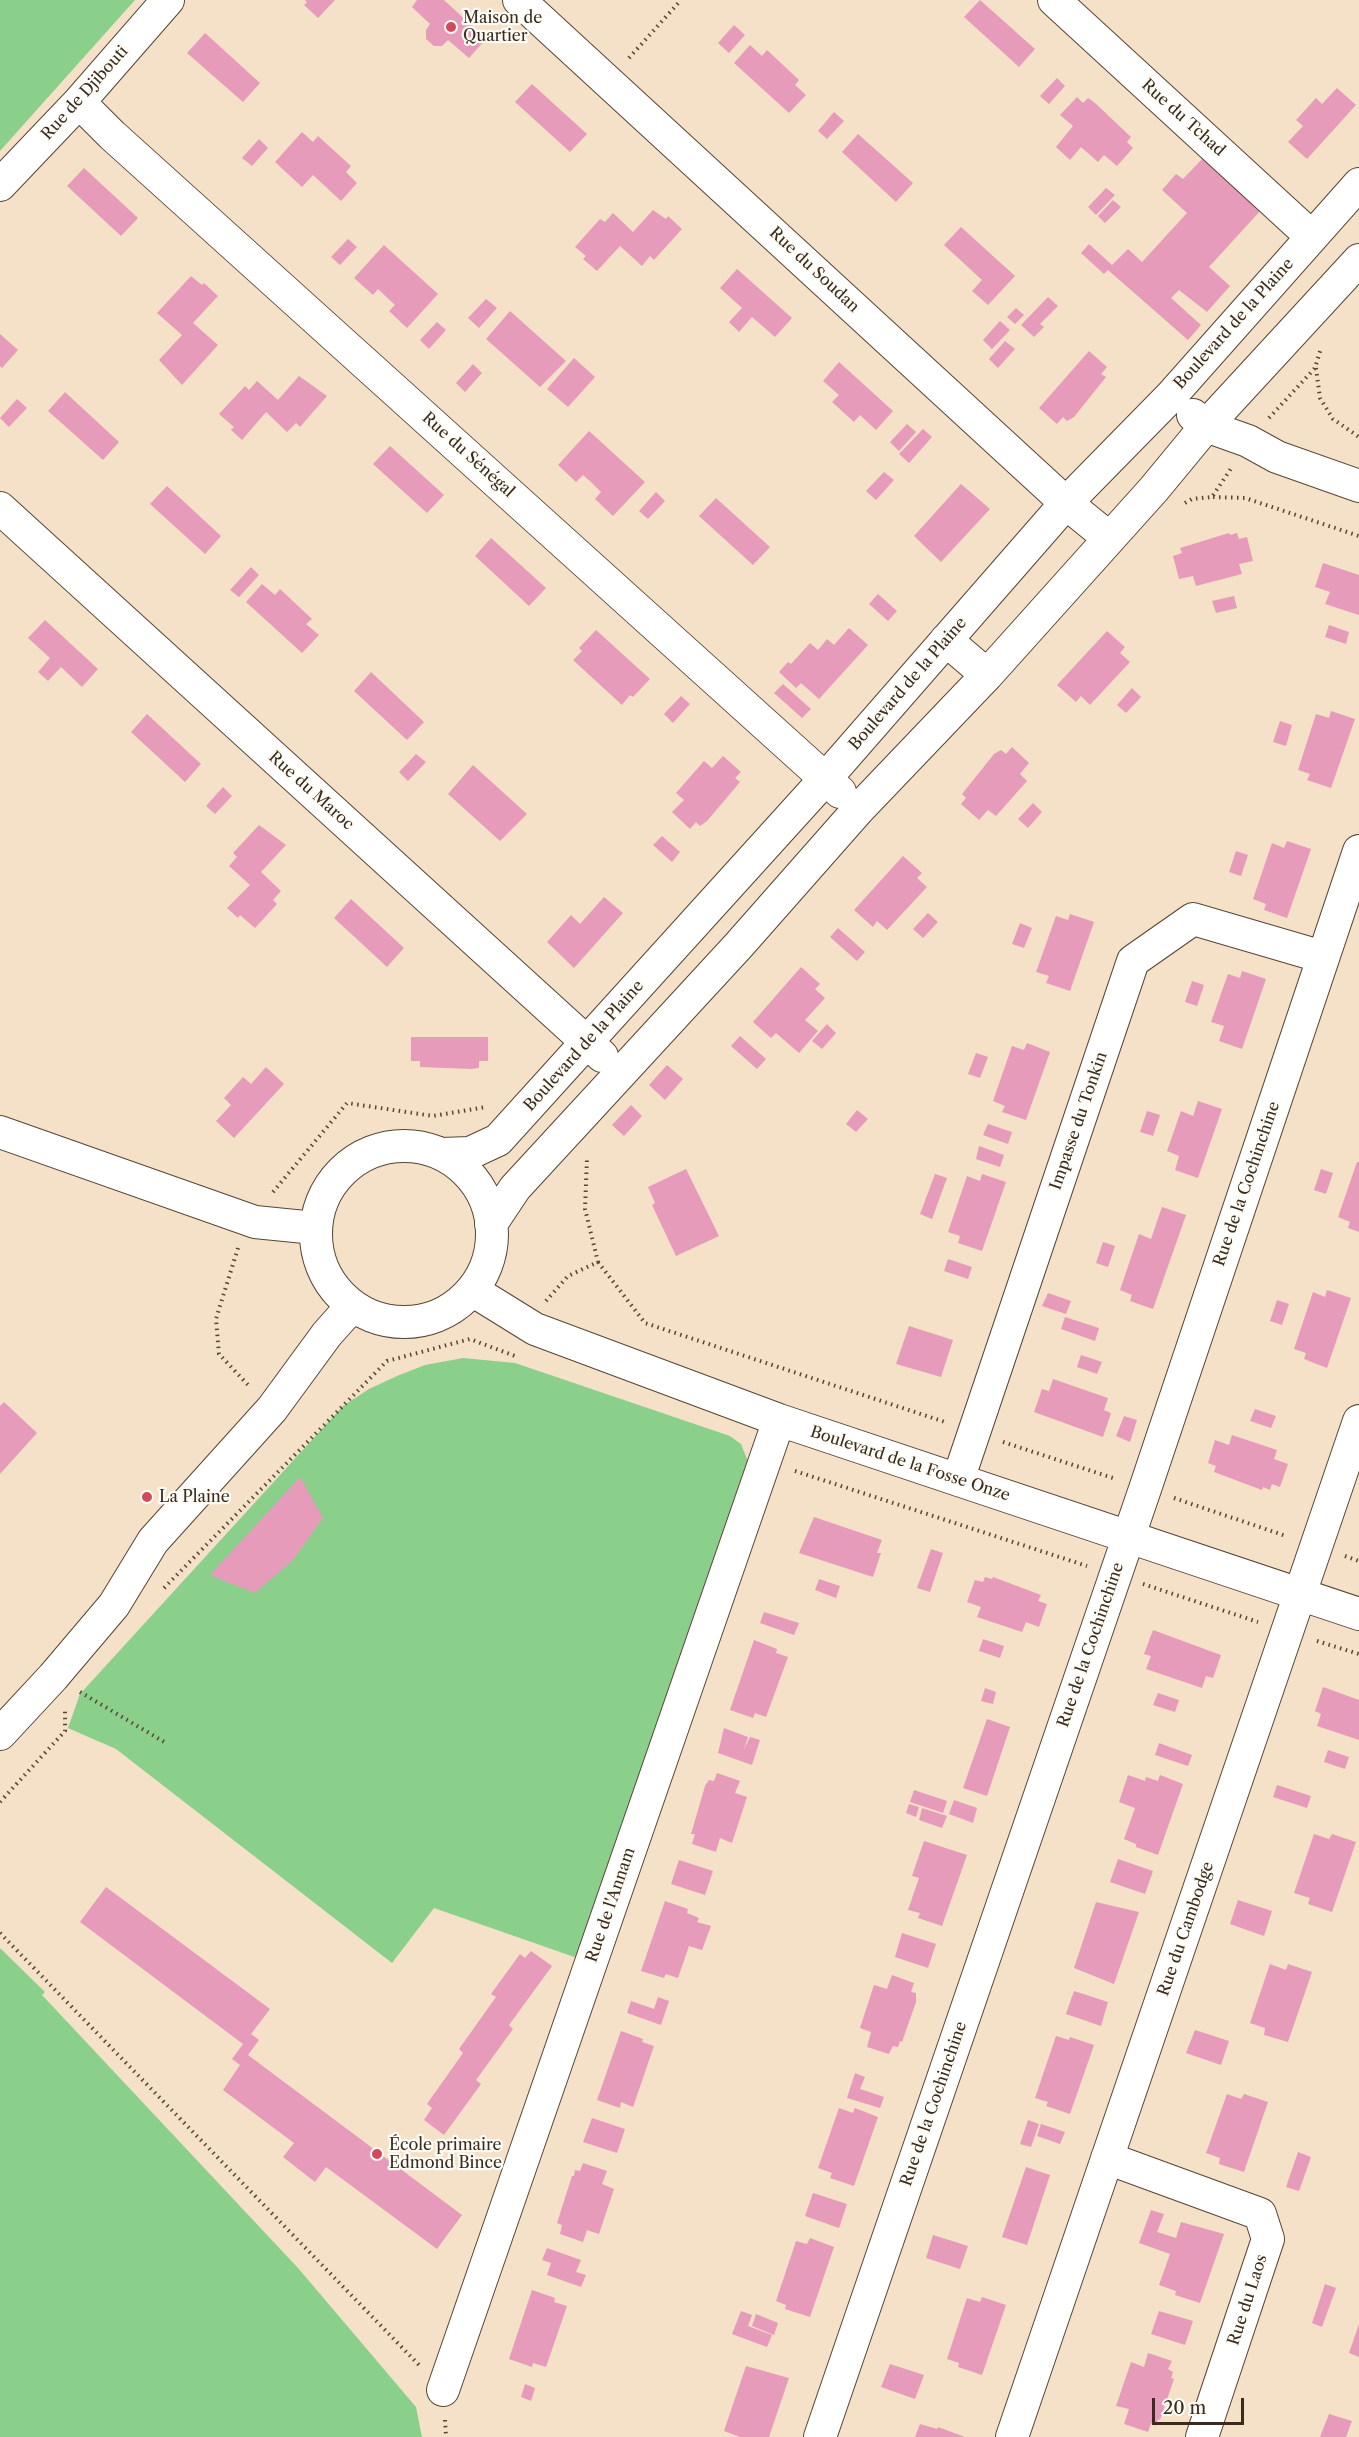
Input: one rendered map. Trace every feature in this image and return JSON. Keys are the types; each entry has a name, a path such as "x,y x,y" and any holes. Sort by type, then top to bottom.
{"street":[{"name":"Rue de Djibouti","path":"0,185 79,102 168,0"},
{"name":"Rue du Soudan","path":"519,0 1066,503 1109,538"},
{"name":"Rue du Tchad","path":"1054,0 1312,237"},
{"name":"Rue du Sénégal","path":"79,102 112,135 826,778 858,810"},
{"name":"Boulevard de la Plaine","path":"441,1154 470,1153 498,1140 826,778 1066,503 1170,397 1359,184"},
{"path":"491,1224 515,1188 739,945 858,810 987,675 1206,426 1359,260"},
{"path":"1170,397 1206,426 1248,441 1277,457 1359,486"},
{"name":"Rue du Maroc","path":"0,507 621,1074"},
{"path":"946,640 987,675"},
{"name":"Rue de la Cochinchine","path":"820,2437 1128,1537 1359,851"},
{"path":"703,914 739,945"},
{"name":"Impasse du Tonkin","path":"958,1480 1133,961 1193,919 1323,957"},
{"path":"0,1132 249,1219 315,1228"},
{"path":"408,1146 441,1154 465,1171 483,1195 491,1224 491,1248 484,1270 472,1290 452,1308 428,1319 402,1322 376,1318 352,1306 332,1285 319,1258 315,1228 324,1195 345,1168 374,1150 408,1146"},
{"name":"Boulevard de la Fosse Onze","path":"472,1290 535,1329 779,1420 1359,1614"},
{"path":"0,1734 60,1681 114,1605 153,1541 272,1409 327,1334 352,1306"},
{"name":"Rue de l'Annam","path":"443,2390 779,1420"},
{"name":"Rue du Cambodge","path":"1012,2437 1359,1421"},
{"name":"Rue du Laos","path":"1107,2158 1260,2214 1268,2239 1202,2437"}],"path":[{"path":"608,81 681,0"},
{"path":"1316,368 1320,398 1333,419 1359,437"},
{"path":"1212,497 1245,498 1359,536"},
{"path":"272,1409 219,1354 216,1319 249,1219 347,1103 433,1116 489,1106"},
{"path":"160,1591 387,1361 470,1339 519,1357 535,1329 547,1299 568,1276 598,1262 585,1209 585,1164 590,1149"},
{"path":"765,1462 1359,1654"},
{"path":"60,1681 166,1743"},
{"path":"0,1802 65,1731 60,1681"},
{"path":"0,1933 443,2390"}],"green space":[{"path":"0,0 135,0 0,151"},
{"path":"463,1358 515,1363 730,1436 741,1444 749,1464 580,1959 434,1908 392,1963 116,1749 68,1728 80,1694 343,1406 369,1389 397,1376 425,1365"},
{"path":"0,1948 45,1992 42,1995 298,2268 416,2407 422,2437 0,2437"}],"building":[{"path":"305,0 335,0 318,18 304,5 307,2"},
{"name":"Maison de Quartier","path":"417,0 444,0 486,39 469,58 448,40 442,46 434,46 426,39 426,30 430,24 412,7"},
{"path":"980,0 1035,49 1019,67 964,17"},
{"path":"734,25 745,35 729,53 718,43"},
{"path":"205,33 260,83 243,102 187,53"},
{"path":"750,45 762,56 767,50 799,80 795,85 806,95 789,113 734,63"},
{"path":"1057,78 1065,86 1049,104 1040,96"},
{"path":"532,84 587,134 570,152 515,102"},
{"path":"1337,88 1356,105 1307,159 1288,142 1303,126 1296,120 1316,98 1322,104"},
{"path":"1077,97 1083,103 1088,98 1094,102 1131,137 1127,142 1133,148 1117,166 1104,155 1098,162 1081,147 1070,160 1056,147 1073,126 1060,115"},
{"path":"834,112 844,121 827,139 818,131"},
{"path":"302,132 313,142 318,136 351,166 346,172 357,183 341,201 313,175 302,187 275,162"},
{"path":"858,134 913,183 896,202 842,152"},
{"path":"259,139 268,148 252,166 242,158"},
{"path":"1203,158 1261,210 1209,267 1230,286 1207,312 1179,290 1171,298 1201,325 1188,340 1108,270 1104,274 1081,253 1089,244 1112,265 1128,249 1142,262 1187,213 1162,190 1176,174 1183,179"},
{"path":"84,168 138,218 121,236 67,186"},
{"path":"1106,188 1115,195 1096,215 1088,207"},
{"path":"1113,200 1121,207 1105,223 1098,216"},
{"path":"653,210 666,219 668,216 682,229 654,260 650,256 642,266 620,246 597,271 583,259 586,256 575,247 600,219 605,222 613,213 633,232"},
{"path":"961,227 1015,276 988,305 972,291 982,280 944,245"},
{"path":"348,239 357,247 340,265 331,257"},
{"path":"384,245 438,294 407,328 389,311 395,305 378,289 373,295 354,278"},
{"path":"737,269 792,318 775,337 752,317 739,332 729,322 742,308 720,288"},
{"path":"191,276 202,285 204,283 218,296 193,323 218,345 182,385 159,360 182,335 157,313"},
{"path":"1048,297 1058,306 1040,324 1044,327 1034,337 1021,325"},
{"path":"486,299 497,308 479,328 468,318"},
{"path":"1016,308 1024,315 1015,324 1007,317"},
{"path":"510,311 566,361 540,387 486,339"},
{"path":"1000,321 1010,330 992,349 983,340"},
{"path":"437,322 446,330 429,349 420,340"},
{"path":"0,334 18,350 2,368 0,366"},
{"path":"1005,341 1015,349 998,368 989,359"},
{"path":"1089,351 1107,367 1101,374 1106,377 1074,417 1067,421 1063,417 1057,424 1039,408"},
{"path":"574,358 595,377 568,407 547,389"},
{"path":"839,362 893,411 876,430 860,415 854,422 832,402 839,395 823,381"},
{"path":"473,364 482,373 465,392 456,383"},
{"path":"299,376 327,396 300,427 296,423 287,432 266,412 242,440 231,430 234,427 219,414 245,386 249,390 257,381 278,400"},
{"path":"65,392 119,442 103,460 48,411"},
{"path":"17,399 27,408 9,427 0,418"},
{"path":"907,424 916,432 899,451 890,442"},
{"path":"923,429 932,437 909,463 899,454"},
{"path":"589,431 645,482 613,516 595,499 601,492 592,483 583,475 576,482 558,465"},
{"path":"390,446 444,495 427,513 373,464"},
{"path":"884,472 894,480 876,500 866,491"},
{"path":"961,484 990,509 941,562 914,536"},
{"path":"167,486 221,536 205,554 150,504"},
{"path":"656,492 665,501 648,519 639,511"},
{"path":"716,498 770,547 753,565 699,516"},
{"path":"1229,533 1230,535 1237,533 1239,539 1247,537 1253,561 1239,564 1242,574 1196,586 1193,576 1179,579 1173,556 1182,553 1180,548"},
{"path":"491,538 546,588 529,606 475,556"},
{"path":"1323,563 1359,575 1359,615 1325,604 1330,592 1315,587"},
{"path":"251,567 259,575 239,597 230,590"},
{"path":"262,584 275,595 280,589 312,619 306,624 319,635 302,653 246,602"},
{"path":"878,594 897,611 888,621 869,604"},
{"path":"1234,596 1237,608 1216,613 1212,601"},
{"path":"45,620 98,669 82,687 61,667 48,681 38,672 50,658 28,638"},
{"path":"1329,625 1349,632 1346,644 1325,637"},
{"path":"849,628 868,645 819,699 801,683 796,688 779,672 788,662 791,664 810,643 818,650 827,639 834,645"},
{"path":"596,630 650,679 633,697 630,695 622,705 573,660 582,651 579,648"},
{"path":"1107,631 1125,647 1120,653 1130,662 1090,705 1081,696 1076,702 1057,685"},
{"path":"371,672 424,722 407,740 354,691"},
{"path":"783,684 811,709 802,718 774,693"},
{"path":"1132,688 1141,697 1126,713 1117,705"},
{"path":"681,696 690,704 673,723 664,714"},
{"path":"1331,711 1355,719 1331,788 1307,780 1310,774 1298,770 1316,714 1329,718"},
{"path":"147,714 201,764 185,782 131,732"},
{"path":"1280,721 1292,725 1286,746 1273,742"},
{"path":"1012,747 1029,763 1020,774 1027,781 996,816 988,810 979,820 961,804 966,798 962,794 994,754 1001,750 1006,754"},
{"path":"416,754 426,762 408,781 399,772"},
{"path":"723,756 741,772 735,778 740,782 707,821 700,826 696,822 690,829 672,812 684,800 676,793 704,761 712,768"},
{"path":"473,765 527,814 500,841 448,794"},
{"path":"223,787 232,796 215,814 206,806"},
{"path":"1033,803 1042,812 1028,828 1018,819"},
{"path":"259,825 286,845 261,872 281,891 273,900 277,904 255,928 240,915 238,918 227,908 250,885 229,866 237,857 233,853"},
{"path":"662,836 680,852 672,862 653,845"},
{"path":"1287,841 1311,849 1287,918 1264,910 1266,904 1253,899 1272,843 1284,848"},
{"path":"1236,851 1248,855 1241,876 1229,872"},
{"path":"903,856 922,873 917,878 927,887 887,930 877,921 873,927 854,910"},
{"path":"604,897 623,913 574,968 547,942 571,915 580,924"},
{"path":"351,899 404,948 387,967 334,918"},
{"path":"928,913 938,922 923,938 913,929"},
{"path":"1070,914 1094,922 1070,991 1046,983 1049,976 1036,972 1056,916 1068,920"},
{"path":"1020,923 1032,928 1024,948 1012,944"},
{"path":"838,928 865,952 857,961 830,937"},
{"path":"801,967 820,984 815,989 825,998 805,1020 818,1031 799,1053 776,1033 771,1038 753,1022"},
{"path":"1242,971 1266,979 1242,1049 1219,1041 1224,1026 1211,1022 1228,974 1240,978"},
{"path":"1192,981 1204,985 1197,1006 1185,1002"},
{"path":"827,1024 836,1033 822,1049 812,1041"},
{"path":"740,1036 766,1059 757,1069 731,1046"},
{"path":"411,1037 488,1037 488,1061 479,1061 479,1068 471,1069 420,1067 420,1061 411,1061"},
{"path":"1027,1043 1050,1052 1026,1120 1002,1112 1005,1106 993,1101 1012,1046 1024,1050"},
{"path":"976,1053 988,1057 980,1078 968,1074"},
{"path":"667,1065 683,1079 665,1100 649,1085"},
{"path":"266,1067 284,1084 234,1138 216,1121 231,1105 224,1098 243,1077 251,1084"},
{"path":"1198,1101 1222,1109 1198,1178 1175,1170 1179,1156 1167,1151 1181,1111 1193,1116"},
{"path":"631,1105 642,1116 624,1136 612,1125"},
{"path":"857,1110 868,1119 856,1132 846,1124"},
{"path":"1147,1111 1160,1115 1153,1136 1140,1132"},
{"path":"988,1124 1012,1132 1008,1144 983,1135"},
{"path":"979,1146 1004,1155 1000,1167 976,1159"},
{"path":"1357,1162 1359,1162 1359,1232 1348,1228 1350,1222 1338,1217"},
{"path":"686,1169 719,1236 676,1256 652,1205 655,1203 648,1187"},
{"path":"1321,1169 1333,1173 1326,1194 1314,1190"},
{"path":"935,1174 947,1178 932,1219 920,1214"},
{"path":"982,1174 1006,1182 982,1251 958,1243 960,1236 948,1232 967,1176 980,1181"},
{"path":"1162,1207 1186,1215 1153,1309 1130,1301 1132,1295 1120,1290 1139,1234 1151,1239"},
{"path":"1103,1242 1115,1246 1108,1267 1096,1263"},
{"path":"948,1259 972,1267 968,1279 944,1271"},
{"path":"1327,1290 1351,1298 1327,1368 1304,1359 1306,1353 1294,1349 1313,1292 1325,1297"},
{"path":"1048,1293 1071,1301 1066,1314 1042,1306"},
{"path":"1277,1300 1289,1304 1282,1325 1270,1321"},
{"path":"1065,1317 1099,1328 1095,1341 1061,1329"},
{"path":"909,1326 953,1340 941,1377 896,1364"},
{"path":"1081,1355 1102,1362 1097,1374 1077,1367"},
{"path":"1053,1379 1108,1398 1104,1410 1111,1413 1103,1437 1034,1412 1042,1389 1049,1391"},
{"path":"4,1402 37,1433 0,1474 0,1406"},
{"path":"1255,1409 1276,1416 1271,1428 1250,1421"},
{"path":"1124,1416 1137,1420 1130,1442 1116,1436"},
{"path":"1232,1435 1277,1450 1274,1459 1288,1464 1280,1487 1272,1484 1270,1490 1263,1487 1262,1490 1214,1472 1216,1466 1208,1463 1215,1440 1229,1445"},
{"path":"300,1477 323,1518 293,1560 255,1593 210,1575"},
{"path":"814,1517 882,1540 877,1553 881,1553 873,1577 799,1553"},
{"path":"931,1549 943,1553 930,1592 917,1588"},
{"path":"985,1577 992,1579 993,1577 1041,1595 1038,1601 1047,1604 1039,1627 1026,1622 1022,1632 977,1617 981,1607 967,1602 975,1580 983,1582"},
{"path":"819,1579 840,1586 836,1598 815,1590"},
{"path":"764,1612 799,1623 794,1635 760,1623"},
{"path":"1153,1630 1221,1655 1213,1678 1206,1676 1202,1688 1146,1669 1151,1656 1144,1654"},
{"path":"983,1639 1004,1646 1000,1658 979,1651"},
{"path":"754,1640 777,1649 776,1653 788,1657 766,1717 755,1713 753,1718 730,1710"},
{"path":"1323,1687 1359,1700 1359,1740 1317,1726 1321,1714 1315,1711"},
{"path":"985,1688 996,1692 993,1704 981,1701"},
{"path":"1158,1693 1179,1700 1175,1712 1153,1705"},
{"path":"987,1719 1010,1727 987,1796 963,1788"},
{"path":"724,1728 748,1737 744,1749 750,1737 760,1740 752,1765 718,1753"},
{"path":"1159,1743 1192,1755 1188,1766 1155,1755"},
{"path":"1328,1750 1349,1757 1345,1769 1324,1762"},
{"path":"717,1773 740,1781 735,1793 747,1797 732,1843 720,1838 716,1852 692,1844 695,1834 691,1834 705,1786 709,1780 714,1781"},
{"path":"1128,1775 1145,1781 1146,1777 1158,1781 1160,1775 1183,1784 1158,1855 1136,1847 1136,1844 1124,1839 1135,1808 1119,1802"},
{"path":"1277,1785 1311,1796 1307,1808 1273,1797"},
{"path":"914,1790 947,1801 943,1813 910,1802"},
{"path":"954,1800 977,1808 973,1823 949,1814"},
{"path":"909,1804 919,1807 916,1817 906,1813"},
{"path":"922,1808 947,1816 942,1828 919,1820"},
{"path":"1314,1834 1329,1839 1332,1834 1356,1842 1332,1912 1308,1904 1310,1898 1294,1893"},
{"path":"924,1841 967,1855 942,1926 918,1918 920,1913 908,1910 919,1878 912,1876"},
{"path":"1118,1859 1153,1871 1145,1894 1110,1882"},
{"path":"679,1860 713,1871 705,1895 671,1884"},
{"path":"106,1887 270,2009 251,2034 259,2040 248,2055 462,2215 437,2249 326,2167 315,2182 283,2157 294,2143 223,2090 240,2065 232,2059 243,2044 80,1922"},
{"path":"1238,1900 1272,1911 1264,1936 1230,1924"},
{"path":"665,1901 688,1909 687,1913 699,1918 697,1922 711,1926 702,1950 689,1946 678,1978 666,1974 664,1978 641,1971"},
{"path":"1096,1902 1139,1912 1114,1984 1074,1968"},
{"path":"902,1933 936,1944 928,1968 895,1957"},
{"path":"531,1951 552,1966 509,2025 513,2029 476,2080 481,2084 444,2135 424,2120 432,2108 427,2104 463,2053 459,2049 496,1997 491,1994 520,1954 525,1958"},
{"path":"1270,1964 1286,1970 1288,1964 1312,1972 1288,2042 1264,2035 1265,2028 1250,2023"},
{"path":"892,1975 914,1983 911,1992 916,1993 916,2002 902,2042 900,2041 898,2047 893,2046 889,2054 867,2047 871,2032 860,2028 874,1985 887,1989"},
{"path":"1074,1991 1108,2002 1101,2026 1066,2014"},
{"path":"658,1997 669,2001 661,2025 627,2013 631,2001 654,2009"},
{"path":"1195,2030 1229,2041 1221,2065 1186,2053"},
{"path":"621,2031 643,2039 642,2042 654,2046 633,2107 621,2102 620,2108 597,2100"},
{"path":"1056,2036 1069,2040 1070,2037 1094,2045 1070,2114 1046,2106 1048,2102 1035,2098"},
{"path":"855,2073 865,2077 860,2089 884,2097 880,2108 847,2098"},
{"path":"1227,2094 1241,2099 1244,2094 1268,2102 1244,2172 1219,2164 1220,2158 1206,2153"},
{"path":"839,2108 853,2113 855,2108 878,2117 854,2186 830,2178 832,2173 818,2168"},
{"path":"592,2118 625,2129 617,2153 583,2142"},
{"path":"1028,2120 1039,2124 1031,2147 1020,2144"},
{"path":"1041,2124 1065,2132 1060,2144 1037,2136"},
{"path":"1298,2152 1311,2157 1299,2191 1286,2187"},
{"path":"583,2163 607,2171 602,2184 614,2189 599,2234 587,2230 583,2242 560,2234 562,2225 557,2223 572,2176 575,2170 580,2171"},
{"path":"1026,2167 1050,2175 1027,2245 1002,2237"},
{"path":"813,2193 847,2204 839,2228 805,2216"},
{"path":"1151,2210 1164,2214 1157,2232 1176,2238 1181,2222 1224,2234 1200,2303 1175,2295 1176,2291 1159,2285 1170,2254 1139,2243"},
{"path":"933,2235 968,2246 960,2269 926,2258"},
{"path":"810,2238 834,2247 810,2317 785,2309 786,2305 776,2301 796,2241 807,2244"},
{"path":"547,2248 581,2260 576,2272 586,2275 581,2287 547,2275 551,2263 542,2260"},
{"path":"1325,2284 1336,2288 1322,2327 1312,2323"},
{"path":"532,2290 555,2298 554,2302 567,2306 546,2367 533,2363 532,2367 509,2359"},
{"path":"982,2297 1006,2305 982,2375 958,2367 959,2363 947,2359 967,2298 980,2302"},
{"path":"741,2311 752,2315 748,2326 772,2335 767,2347 732,2334"},
{"path":"1159,2311 1193,2321 1185,2345 1151,2334"},
{"path":"756,2314 778,2323 774,2335 752,2326"},
{"path":"1359,2324 1359,2357 1349,2353"},
{"path":"1148,2353 1172,2361 1168,2369 1173,2372 1171,2378 1174,2379 1160,2420 1158,2419 1156,2426 1151,2423 1148,2432 1124,2424 1129,2409 1116,2406 1131,2362 1144,2367"},
{"path":"890,2364 924,2375 915,2399 881,2387"},
{"path":"746,2366 789,2378 769,2437 740,2437 724,2431"},
{"path":"525,2384 535,2388 531,2401 521,2397"},
{"path":"1329,2414 1352,2421 1346,2437 1320,2437"},
{"path":"920,2424 937,2429 938,2427 965,2437 915,2437"}],"place":[{"name":"Maison de Quartier","path":"451,27"},
{"name":"La Plaine","path":"147,1497"},
{"name":"École primaire Edmond Bince","path":"377,2154"}]}
